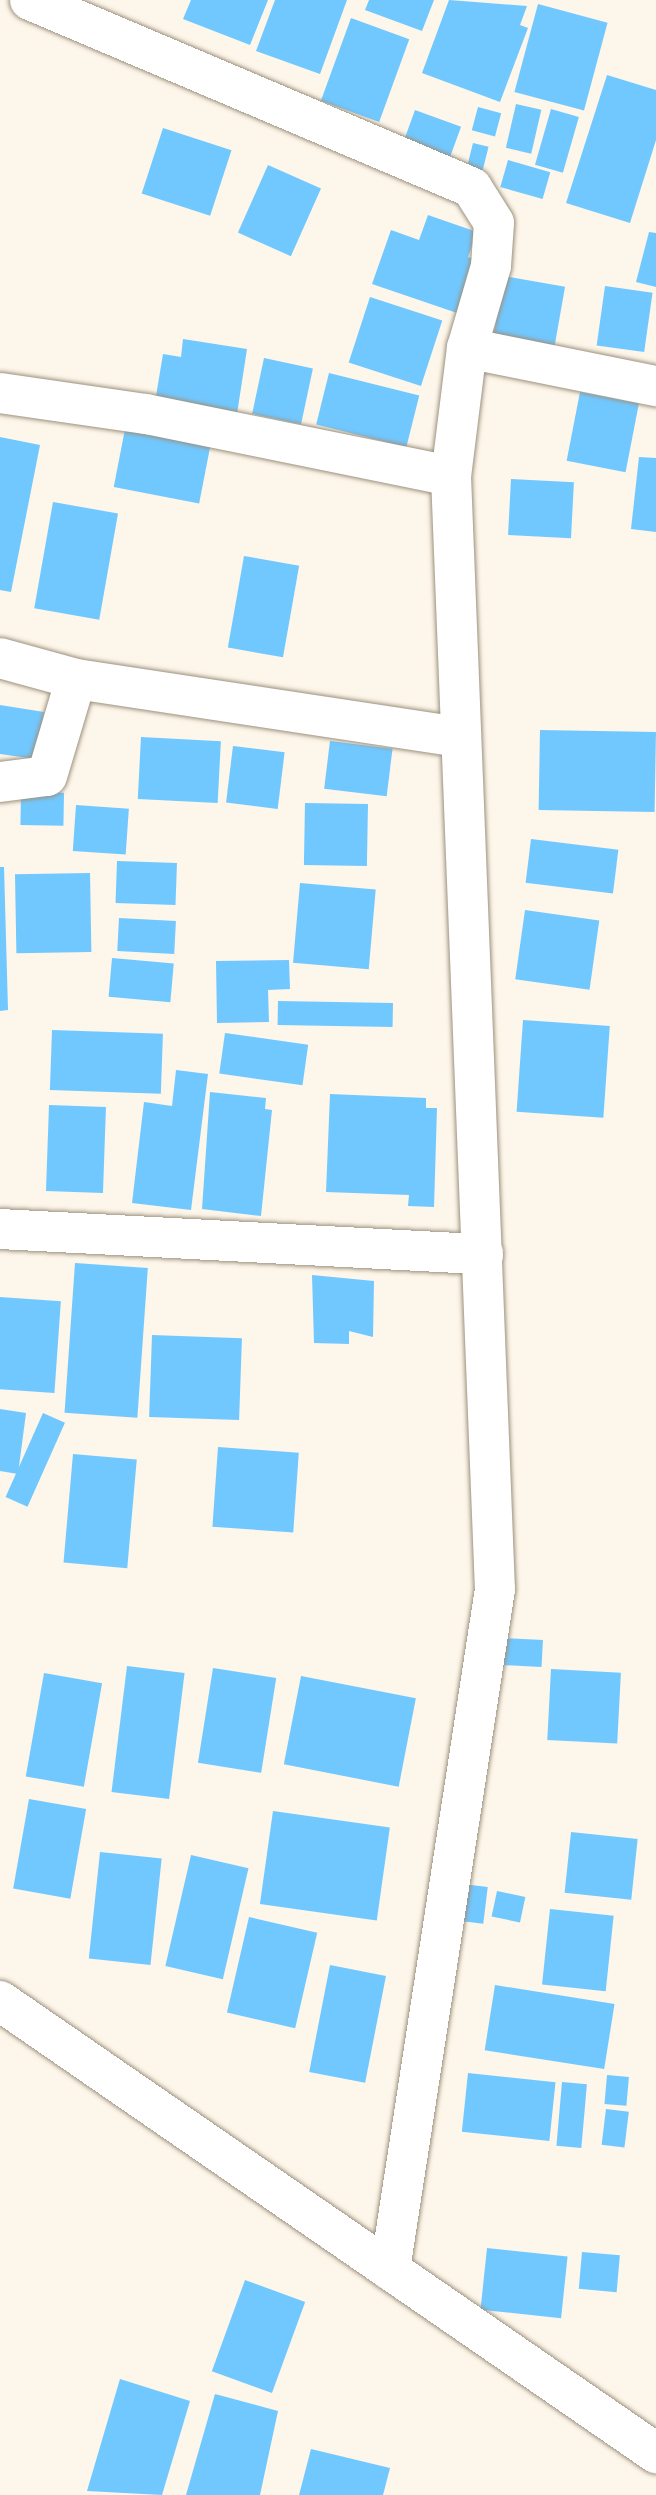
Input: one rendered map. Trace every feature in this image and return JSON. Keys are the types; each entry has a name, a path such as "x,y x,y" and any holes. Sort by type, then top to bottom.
{"street":[{"path":"30,0 472,188 494,223 491,266 467,348 451,476 495,1589 390,2270"},
{"path":"467,348 656,386"},
{"path":"0,393 146,414 451,476"},
{"path":"0,658 76,679 461,737"},
{"path":"0,782 47,776 76,679"},
{"path":"0,1229 483,1254"},
{"path":"0,2001 656,2453"}],"building":[{"path":"191,0 268,0 250,45 183,19"},
{"path":"275,0 347,0 320,74 256,51"},
{"path":"369,0 434,0 422,31 365,10"},
{"path":"449,0 527,6 520,25 528,28 500,102 422,73"},
{"path":"538,4 608,23 584,111 514,92"},
{"path":"351,18 409,39 379,122 321,101"},
{"path":"607,75 656,90 656,140 630,223 566,203"},
{"path":"516,104 541,110 531,154 506,148"},
{"path":"478,107 501,113 495,136 472,130"},
{"path":"551,109 579,117 563,173 535,165"},
{"path":"415,110 461,127 448,163 402,147"},
{"path":"163,128 231,150 210,216 142,194"},
{"path":"473,143 489,147 481,179 465,175"},
{"path":"508,160 550,172 543,199 500,187"},
{"path":"268,165 321,189 291,256 238,233"},
{"path":"428,215 477,232 468,257 478,260 460,314 372,284 391,230 419,240"},
{"path":"649,232 656,233 656,287 636,282"},
{"path":"504,276 565,287 554,349 493,338"},
{"path":"605,286 653,293 644,352 597,345"},
{"path":"370,297 442,320 421,386 349,363"},
{"path":"183,339 247,349 237,414 155,402 163,354 181,357"},
{"path":"264,358 313,368 301,424 252,414"},
{"path":"329,373 419,395 406,447 316,424"},
{"path":"580,392 639,403 626,472 567,461"},
{"path":"125,429 210,446 199,504 114,487"},
{"path":"0,437 40,445 11,592 0,590"},
{"path":"639,457 656,458 656,532 631,529"},
{"path":"511,479 574,482 571,538 508,535"},
{"path":"53,502 118,513 99,620 34,608"},
{"path":"244,556 299,566 283,657 228,648"},
{"path":"0,705 44,712 36,759 0,754"},
{"path":"540,730 656,732 655,812 539,810"},
{"path":"141,737 221,741 218,803 138,799"},
{"path":"330,741 393,749 387,796 324,789"},
{"path":"233,746 285,752 278,809 226,803"},
{"path":"21,792 64,793 63,826 20,825"},
{"path":"305,803 368,804 367,866 304,865"},
{"path":"76,805 129,809 126,855 73,851"},
{"path":"531,839 618,850 613,893 526,883"},
{"path":"117,861 177,863 175,905 116,903"},
{"path":"0,867 4,867 8,1010 0,1011"},
{"path":"90,873 91,952 16,953 15,874"},
{"path":"300,883 376,890 369,969 293,963"},
{"path":"525,910 599,920 590,990 515,979"},
{"path":"119,918 176,921 174,954 117,951"},
{"path":"112,958 174,963 170,1002 109,997"},
{"path":"289,960 290,989 268,990 269,1022 217,1023 216,961"},
{"path":"278,1001 393,1003 393,1027 278,1025"},
{"path":"523,1020 610,1026 603,1118 517,1112"},
{"path":"52,1030 163,1034 161,1094 50,1090"},
{"path":"225,1033 308,1045 302,1085 219,1074"},
{"path":"176,1070 208,1074 191,1210 132,1203 144,1102 172,1106"},
{"path":"210,1092 266,1098 265,1109 272,1110 261,1216 202,1209"},
{"path":"330,1094 426,1098 426,1108 437,1108 434,1207 408,1206 409,1195 326,1192"},
{"path":"49,1105 106,1107 103,1193 46,1191"},
{"path":"75,1263 148,1268 137,1418 65,1413"},
{"path":"312,1275 374,1281 373,1337 349,1331 349,1344 314,1343"},
{"path":"0,1297 61,1301 54,1393 0,1389"},
{"path":"152,1335 242,1338 239,1420 149,1417"},
{"path":"0,1409 26,1413 18,1474 0,1471"},
{"path":"43,1413 65,1423 28,1507 6,1497"},
{"path":"218,1447 299,1453 293,1532 212,1527"},
{"path":"73,1454 137,1460 127,1568 64,1563"},
{"path":"503,1638 543,1640 542,1667 502,1665"},
{"path":"127,1666 185,1673 169,1799 112,1792"},
{"path":"213,1668 276,1678 261,1773 198,1763"},
{"path":"551,1669 621,1673 617,1744 547,1740"},
{"path":"44,1673 102,1683 84,1787 26,1776"},
{"path":"301,1676 416,1698 399,1787 284,1764"},
{"path":"29,1799 86,1809 70,1899 13,1889"},
{"path":"273,1811 390,1827 377,1921 260,1904"},
{"path":"571,1832 638,1839 631,1900 565,1893"},
{"path":"100,1852 162,1858 150,1965 89,1958"},
{"path":"191,1855 248,1868 223,1979 165,1966"},
{"path":"455,1883 488,1887 483,1924 450,1920"},
{"path":"497,1891 525,1897 520,1922 492,1916"},
{"path":"550,1909 614,1916 606,1991 542,1985"},
{"path":"249,1917 317,1933 295,2028 227,2012"},
{"path":"330,1965 386,1976 365,2083 309,2072"},
{"path":"495,1985 615,2004 604,2069 485,2050"},
{"path":"468,2073 556,2082 549,2141 462,2132"},
{"path":"607,2075 629,2077 626,2106 604,2104"},
{"path":"562,2082 587,2084 581,2148 556,2146"},
{"path":"606,2109 629,2112 624,2148 602,2145"},
{"path":"487,2248 568,2256 561,2318 481,2310"},
{"path":"582,2252 620,2255 617,2292 579,2289"},
{"path":"245,2280 305,2302 272,2393 212,2371"},
{"path":"120,2379 190,2401 162,2495 87,2491"},
{"path":"215,2394 278,2411 260,2495 186,2495"},
{"path":"311,2449 390,2468 383,2495 299,2495"}]}
